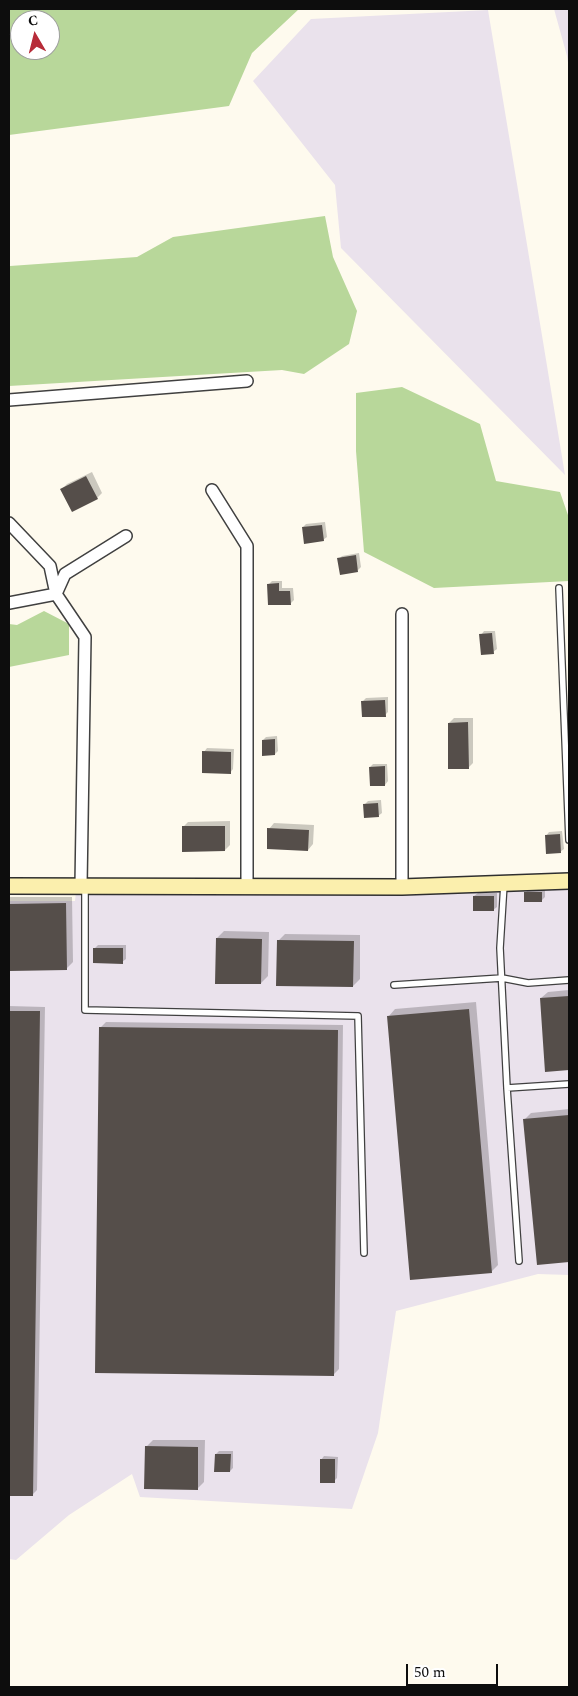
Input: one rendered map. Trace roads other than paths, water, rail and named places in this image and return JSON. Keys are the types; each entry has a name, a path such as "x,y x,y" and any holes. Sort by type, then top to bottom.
{"street":[{"path":"9,400 247,380"},
{"path":"212,490 247,546 247,886"},
{"path":"9,523 50,566 56,594 86,636 83,885"},
{"path":"56,594 65,574 126,536"},
{"path":"9,603 56,594"},
{"path":"402,614 402,887"},
{"path":"9,886 402,887 569,881"}],"lane":[{"path":"559,588 569,840"},
{"path":"504,884 500,948 519,1261"},
{"path":"83,885 85,1010 358,1016 364,1253"},
{"path":"394,985 502,978 528,983 569,980"},
{"path":"507,1088 569,1084"}]}
